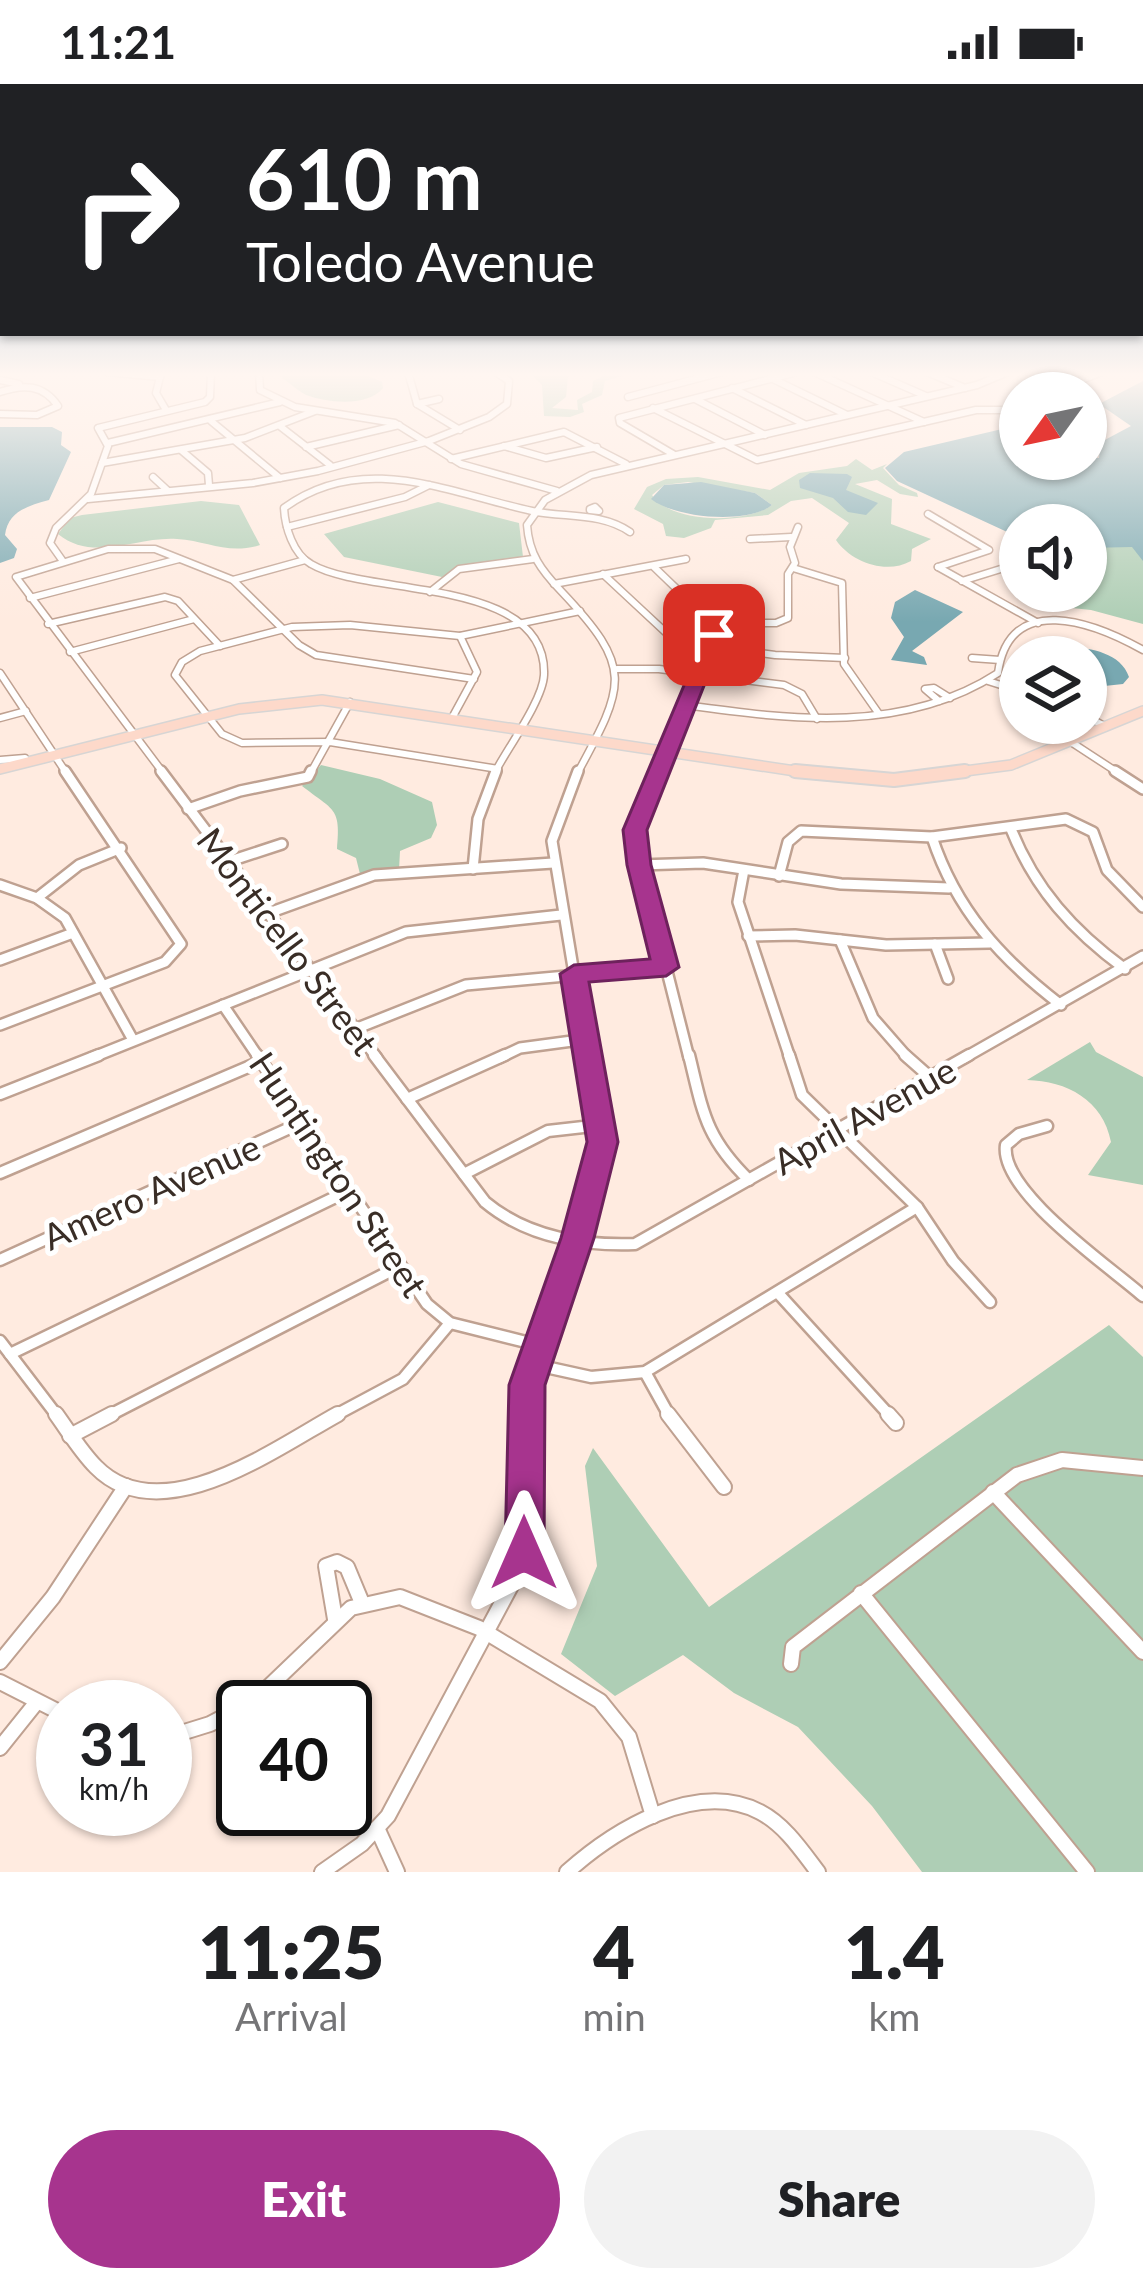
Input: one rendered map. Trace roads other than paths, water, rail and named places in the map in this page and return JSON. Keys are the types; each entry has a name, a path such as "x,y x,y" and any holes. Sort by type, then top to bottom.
{"main road":[{"path":"0,764 58,756 204,713 262,702 350,702 829,776 894,780 991,770 1065,744"},
{"path":"1107,727 1143,714"}],"street":[{"path":"62,560 50,542 53,530 88,499 104,455"},
{"path":"102,463 149,455"},
{"path":"188,455 208,472 209,484"},
{"path":"252,455 280,478"},
{"path":"317,455 330,465"},
{"path":"88,499 280,478 368,455"},
{"path":"447,455 557,491"},
{"path":"452,459 466,455"},
{"path":"612,455 628,465"},
{"path":"322,1872 377,1828 404,1790 488,1635 524,1553 523,1428 532,1364 578,1238 598,1168 601,1125 561,915 554,822 610,706 616,669 607,643 533,559 527,533 535,511 557,491 667,455"},
{"path":"746,455 757,460 777,455"},
{"path":"154,477 166,490"},
{"path":"473,869 476,817 545,670 538,649 519,625 491,604 332,573 305,560 287,526 284,508 299,498 381,478 535,511 593,514 630,532"},
{"path":"287,526 405,497 429,485"},
{"path":"928,514 989,550 938,567 1039,623"},
{"path":"654,567 712,623 783,622 790,615 791,537 798,527"},
{"path":"751,538 791,537"},
{"path":"179,560 30,598 16,577 62,560 132,546 155,549 233,580 306,650 326,658 474,679"},
{"path":"430,592 459,569 533,559"},
{"path":"554,584 686,559"},
{"path":"233,580 305,560"},
{"path":"793,568 838,580 852,577"},
{"path":"962,581 999,570"},
{"path":"603,574 669,638 710,647 845,658"},
{"path":"838,580 846,669 878,714"},
{"path":"48,624 165,597 178,601 220,646"},
{"name":"Monticello Street","path":"30,598 495,1212 513,1223 578,1238"},
{"path":"498,770 330,742 242,743 222,734 175,675 192,655 283,629 331,624 460,636 580,611"},
{"path":"70,652 194,619"},
{"path":"712,623 710,647 635,830 639,865 706,1127 748,1180"},
{"path":"1012,636 1039,623 1077,623 1143,650"},
{"path":"1125,639 1143,633"},
{"path":"452,718 474,679 475,664 460,636"},
{"path":"972,658 999,660"},
{"path":"686,704 817,718 878,714 950,698 988,681 999,666"},
{"path":"616,669 793,688 817,718"},
{"path":"0,673 180,936 179,949 162,963 0,1025"},
{"path":"988,681 999,685"},
{"path":"939,701 925,689 934,688 950,698"},
{"path":"188,809 240,791 301,781 314,772 350,702"},
{"path":"0,718 26,711"},
{"path":"1074,744 1143,789"},
{"path":"0,764 25,758"},
{"path":"1132,780 1143,775"},
{"path":"779,876 788,842 801,832 932,837 1066,819 1089,827 1108,869 1143,907"},
{"path":"1011,829 1020,856 1046,899 1085,939 1125,969"},
{"path":"932,837 949,888 990,944 1061,1005"},
{"path":"230,861 282,844"},
{"path":"37,898 79,865 121,848"},
{"path":"639,865 684,862 869,886 949,888"},
{"path":"266,914 374,875 554,863"},
{"path":"744,869 737,893 748,936 802,1095 917,1207 953,1262 990,1302"},
{"path":"0,885 56,909 133,1040"},
{"path":"0,1094 309,968 428,927 561,915"},
{"path":"0,960 73,933"},
{"path":"748,936 990,944"},
{"path":"840,940 866,1013 882,1036 931,1078"},
{"path":"935,944 947,979"},
{"name":"April Avenue","path":"578,1238 635,1244 1143,956"},
{"path":"356,1029 466,986 666,967"},
{"name":"Huntington Street","path":"223,1005 427,1304 450,1322 538,1345"},
{"path":"407,1099 520,1048 586,1040"},
{"path":"0,1173 262,1060"},
{"name":"Amero Avenue","path":"0,1260 303,1122"},
{"path":"464,1174 548,1131 601,1125"},
{"path":"1047,1126 1017,1132 1009,1140 1004,1150 1011,1180 1143,1296"},
{"path":"10,1354 348,1191"},
{"path":"532,1364 591,1377 645,1372 917,1207"},
{"path":"70,1436 400,1266"},
{"path":"778,1293 896,1423"},
{"path":"0,1341 98,1470 126,1486 188,1490 221,1478 404,1379 450,1322"},
{"path":"645,1372 670,1418 724,1487"},
{"path":"790,1664 793,1647 1017,1475 1062,1460 1143,1468"},
{"path":"0,1662 53,1597 126,1486"},
{"path":"993,1492 1143,1652"},
{"path":"335,1618 324,1576 326,1566 337,1562 346,1567 362,1603"},
{"path":"860,1593 1088,1872"},
{"path":"192,1732 274,1686 335,1618 362,1603 399,1597 488,1635 595,1694 618,1716 632,1742 653,1816"},
{"path":"0,1682 36,1703 0,1748"},
{"path":"567,1872 609,1837 653,1816 697,1804 728,1803 755,1810 783,1831 818,1872"},
{"path":"377,1828 397,1872"}],"water":[{"path":"0,455 69,455 49,500 27,507 10,520 5,535 17,549 14,558 0,563"},
{"path":"900,455 999,455 999,480 1107,480 1107,455 1143,455 1143,561 1132,547 1107,548 1107,504 999,504 999,528 897,481 885,468"},
{"path":"810,473 847,474 852,477 846,490 878,503 866,515 848,512 833,498 800,488 799,480"},
{"path":"701,482 755,493 772,505 746,515 711,517 677,511 651,499 664,485"},
{"path":"915,590 963,612 912,651 924,657 927,665 891,660 904,637 891,618 895,602"},
{"path":"1107,655 1125,669 1129,677 1123,684 1107,686"}]}
